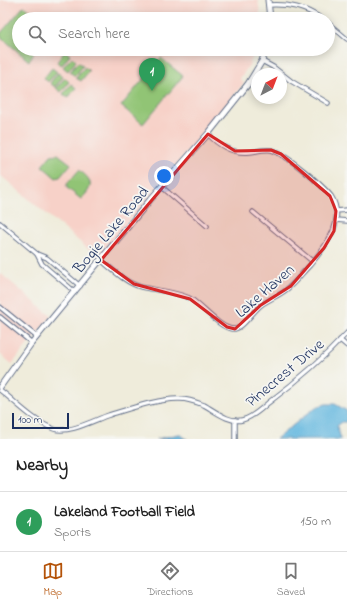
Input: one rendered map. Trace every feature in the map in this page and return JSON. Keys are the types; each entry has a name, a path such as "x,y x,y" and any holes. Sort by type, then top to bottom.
{"main road":[{"path":"268,2 269,12"},
{"name":"Bogie Lake Road","path":"0,388 32,343 208,134 248,84 264,56"}],"street":[{"path":"268,2 301,7 313,12"},
{"path":"335,29 347,39"},
{"path":"262,61 273,67 291,81 328,103"},
{"name":"Lake Haven","path":"101,260 134,284 190,298 226,328 235,329 261,305 286,290 330,241 334,231 336,211 330,196 304,171 291,160 271,150 235,151 222,145 208,134"},
{"path":"162,187 207,226"},
{"path":"336,211 347,210"},
{"path":"253,212 312,262"},
{"path":"336,220 347,221"},
{"path":"0,223 37,254 47,258 80,286"},
{"path":"37,254 42,264 75,292"},
{"path":"0,308 37,337"},
{"path":"0,317 32,343"},
{"path":"9,325 14,319"},
{"name":"Pinecrest Drive","path":"0,388 39,421 60,430 78,426 147,404 179,399 195,402 223,416 235,420 242,420 258,411 296,382 320,361 347,333"},
{"path":"340,340 347,346"},
{"path":"235,420 235,439"}],"highlighted area":[{"path":"208,134 235,151 271,150 281,154 330,196 336,211 334,231 324,248 291,286 261,305 235,329 227,327 190,299 134,284 101,260"}],"shaded area":[{"path":"0,0 258,0 260,12 12,12 12,56 253,56 240,79 244,83 99,258 0,175"},
{"path":"0,273 51,316 12,364 0,354"}],"green space":[{"path":"24,6 31,12 19,12"},
{"path":"12,20 12,46 1,37 0,34"},
{"path":"23,56 32,56 29,61"},
{"path":"61,56 69,56 62,65 57,62"},
{"path":"72,57 76,61 68,71 63,67"},
{"path":"161,58 183,76 143,124 121,106"},
{"path":"78,62 83,66 75,76 70,72"},
{"path":"85,67 89,71 81,81 76,78"},
{"path":"52,68 57,72 48,82 44,78"},
{"path":"58,73 63,77 55,87 50,83"},
{"path":"65,78 69,82 61,92 56,88"},
{"path":"71,84 76,88 68,98 63,94"},
{"path":"58,154 71,164 60,177 56,178 42,166 51,155"},
{"path":"79,170 87,177 90,184 88,191 81,199 67,188 67,184"}],"water":[{"path":"326,404 335,404 347,411 347,422 342,422 337,426 341,439 276,439 316,407"},
{"path":"179,434 187,439 157,439"}],"place":[{"name":"Lakeland Football Field","path":"152,91"}]}
